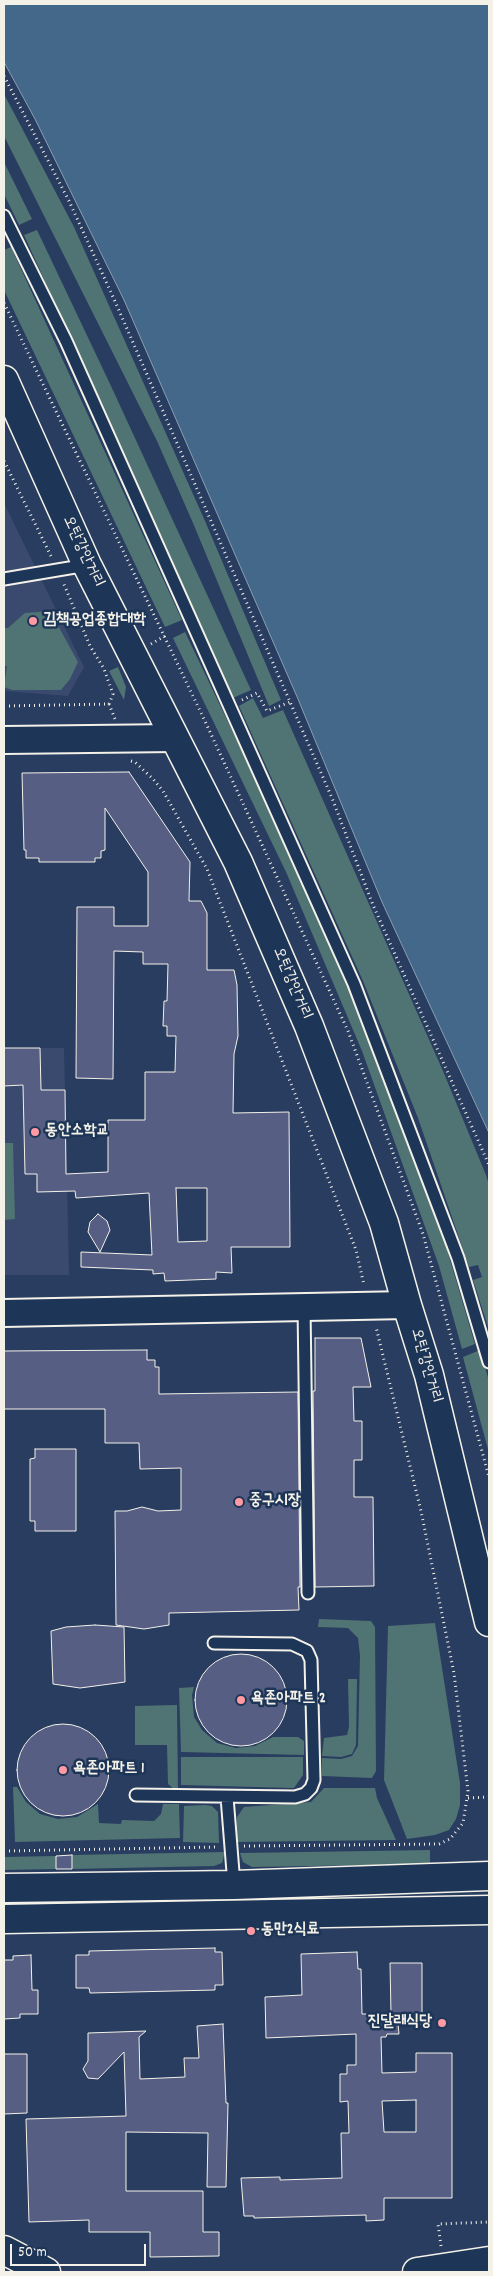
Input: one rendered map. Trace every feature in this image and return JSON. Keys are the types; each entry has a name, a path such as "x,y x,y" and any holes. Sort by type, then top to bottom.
{"main road":[{"name":"오탄강안거리","path":"4,380 87,565 238,862 309,1026 384,1223 429,1375 489,1622"},
{"path":"4,1888 234,1885 489,1876"},
{"path":"4,1919 489,1910"},
{"path":"4,2250 46,2272"},
{"path":"417,2272 447,2259 489,2261"}],"street":[{"path":"4,740 175,738"},
{"path":"4,1313 407,1305"}],"lane":[{"path":"4,216 66,341 354,984 458,1258 489,1362"},
{"path":"4,579 87,565"},
{"path":"304,1307 308,1593"},
{"path":"136,1795 295,1797 305,1794 311,1788 314,1780 311,1660 307,1651 292,1644 214,1643"},
{"path":"227,1797 234,1885"}],"path":[{"path":"4,76 69,202 114,299 332,798 373,904 489,1165"},
{"path":"4,462 58,570 90,646 104,669 113,694 109,704 4,706"},
{"path":"228,706 257,693 266,711 290,702"},
{"path":"468,1798 489,1797"},
{"path":"447,2259 438,2224 489,2222"}],"shaded area":[{"path":"4,4 489,4 489,1133 382,902 298,699 124,300 35,119 4,62"},
{"name":"김책공업종합대학","path":"4,503 84,667 68,696 4,691"},
{"name":"동안소학교","path":"4,1048 64,1048 69,1275 4,1275"}],"green space":[{"path":"4,94 74,227 205,521 281,700 269,706 157,441 4,136"},
{"path":"4,162 32,219 19,225 4,194"},
{"path":"37,230 251,690 233,698 24,235"},
{"path":"11,247 182,620 165,627 4,290 4,250"},
{"path":"50,611 78,662 70,679 61,690 12,690 4,687 7,666 4,666 4,628 8,628 25,613"},
{"path":"185,632 265,799 346,981 440,1226 475,1344 462,1349 439,1266 362,1051 286,872 173,638"},
{"path":"118,667 126,687 124,700 109,671"},
{"path":"253,698 263,718 283,710 443,1071 486,1175 489,1185 489,1330 473,1280 482,1277 478,1265 469,1267 418,1118 363,981 239,706"},
{"path":"4,1143 13,1143 15,1219 4,1220"},
{"path":"480,1350 489,1381 489,1453 463,1357"},
{"path":"319,1619 371,1621 375,1627 376,1771 372,1778 322,1776 322,1758 341,1759 352,1756 358,1746 360,1656 358,1638 348,1628 318,1627"},
{"path":"435,1623 460,1783 460,1805 456,1819 449,1830 435,1835 407,1839 384,1780 388,1626"},
{"path":"348,1679 357,1679 356,1745 352,1754 341,1757 322,1756 324,1738 347,1735 349,1727"},
{"path":"194,1687 192,1695 194,1717 202,1730 217,1743 236,1748 255,1746 273,1737 298,1737 304,1741 304,1755 181,1752 179,1688"},
{"path":"177,1705 178,1790 168,1784 167,1745 135,1745 135,1706"},
{"path":"181,1757 303,1757 303,1775 294,1788 181,1785"},
{"path":"13,1787 17,1787 26,1802 40,1814 58,1819 77,1817 98,1804 99,1823 121,1824 122,1820 154,1821 161,1814 163,1804 179,1804 180,1838 15,1842"},
{"path":"324,1788 375,1788 377,1798 396,1840 236,1842 237,1817 244,1807 311,1802"},
{"path":"184,1806 212,1806 218,1812 219,1843 183,1842"},
{"path":"430,1850 430,1864 252,1867 243,1862 240,1853"},
{"path":"225,1852 222,1863 214,1866 72,1869 72,1855"},
{"path":"56,1856 56,1869 4,1870 4,1857"}],"building":[{"path":"129,772 190,862 189,901 201,901 207,913 207,970 234,970 237,985 238,1036 234,1054 233,1113 289,1112 290,1247 231,1247 232,1273 216,1272 216,1279 165,1281 164,1273 153,1274 153,1270 81,1267 81,1252 152,1255 149,1193 76,1198 75,1191 37,1192 37,1174 25,1174 23,1085 4,1086 4,1048 40,1048 41,1090 65,1090 66,1174 108,1172 108,1120 145,1120 145,1072 175,1072 176,1036 167,1036 167,1026 163,1026 164,1001 167,1001 168,964 143,964 143,952 114,951 113,1079 76,1078 77,907 114,907 114,926 148,926 148,872 105,808 105,850 101,851 101,858 95,858 95,862 39,862 39,858 26,858 26,850 24,850 22,773","holes":["176,1188 207,1188 207,1241 178,1242"]},
{"path":"98,1214 107,1221 110,1230 100,1252 88,1232 90,1222"},
{"path":"315,1338 361,1338 371,1387 353,1387 354,1421 362,1421 362,1460 354,1460 354,1497 373,1497 374,1586 315,1587 313,1391 315,1391"},
{"path":"147,1350 147,1360 155,1360 155,1367 159,1367 159,1394 298,1392 299,1610 169,1613 169,1625 144,1629 116,1625 115,1511 127,1511 142,1507 158,1511 181,1510 181,1468 140,1469 139,1443 105,1443 105,1409 4,1409 4,1351"},
{"path":"35,1449 76,1449 76,1531 35,1531 35,1521 30,1521 30,1459 35,1458"},
{"path":"95,1625 124,1627 125,1682 80,1688 53,1684 51,1631 66,1627"},
{"name":"욕존아파트 2","path":"241,1654 259,1657 274,1667 284,1682 287,1700 284,1718 274,1733 259,1743 241,1746 223,1743 208,1733 198,1718 195,1700 198,1682 208,1667 223,1657"},
{"name":"욕존아파트 1","path":"63,1724 81,1727 96,1737 106,1752 109,1770 106,1788 96,1803 81,1813 63,1816 45,1813 30,1803 20,1788 17,1770 20,1752 30,1737 45,1727"},
{"path":"72,1855 72,1869 56,1869 56,1856"},
{"path":"215,1948 215,1952 222,1952 223,1985 215,1985 215,1990 90,1993 89,1988 76,1988 76,1955 89,1955 89,1951"},
{"path":"357,1952 358,1969 361,1969 362,2014 391,2014 390,1963 422,1963 422,2024 398,2024 399,2034 387,2034 386,2037 381,2037 382,2073 416,2072 416,2053 452,2053 452,2198 384,2198 384,2220 366,2221 366,2215 254,2218 254,2216 244,2216 241,2178 280,2177 280,2180 342,2178 341,2133 349,2133 348,2101 340,2102 340,2074 347,2074 347,2065 356,2065 356,2034 266,2038 265,1997 302,1995 301,1954","holes":["416,2100 416,2132 384,2132 382,2101"]},
{"path":"31,1955 32,1990 38,1990 38,2014 20,2014 20,2018 4,2019 4,1960 13,1960 13,1956"},
{"path":"223,2024 226,2103 228,2103 226,2187 207,2187 208,2133 126,2132 126,2191 203,2191 203,2232 219,2232 219,2256 150,2257 150,2232 89,2232 89,2220 29,2222 26,2119 126,2116 124,2052 98,2079 88,2078 83,2069 88,2061 88,2033 146,2031 139,2037 140,2079 185,2077 184,2058 199,2058 197,2026"},
{"path":"4,2054 27,2054 27,2113 4,2114"}],"place":[{"name":"김책공업종합대학","path":"33,621"},
{"name":"동안소학교","path":"35,1132"},
{"name":"중구시장","path":"239,1502"},
{"name":"욕존아파트 2","path":"241,1700"},
{"name":"욕존아파트 1","path":"63,1770"},
{"name":"동만2식료","path":"251,1931"},
{"name":"진달래식당","path":"442,2023"}]}
